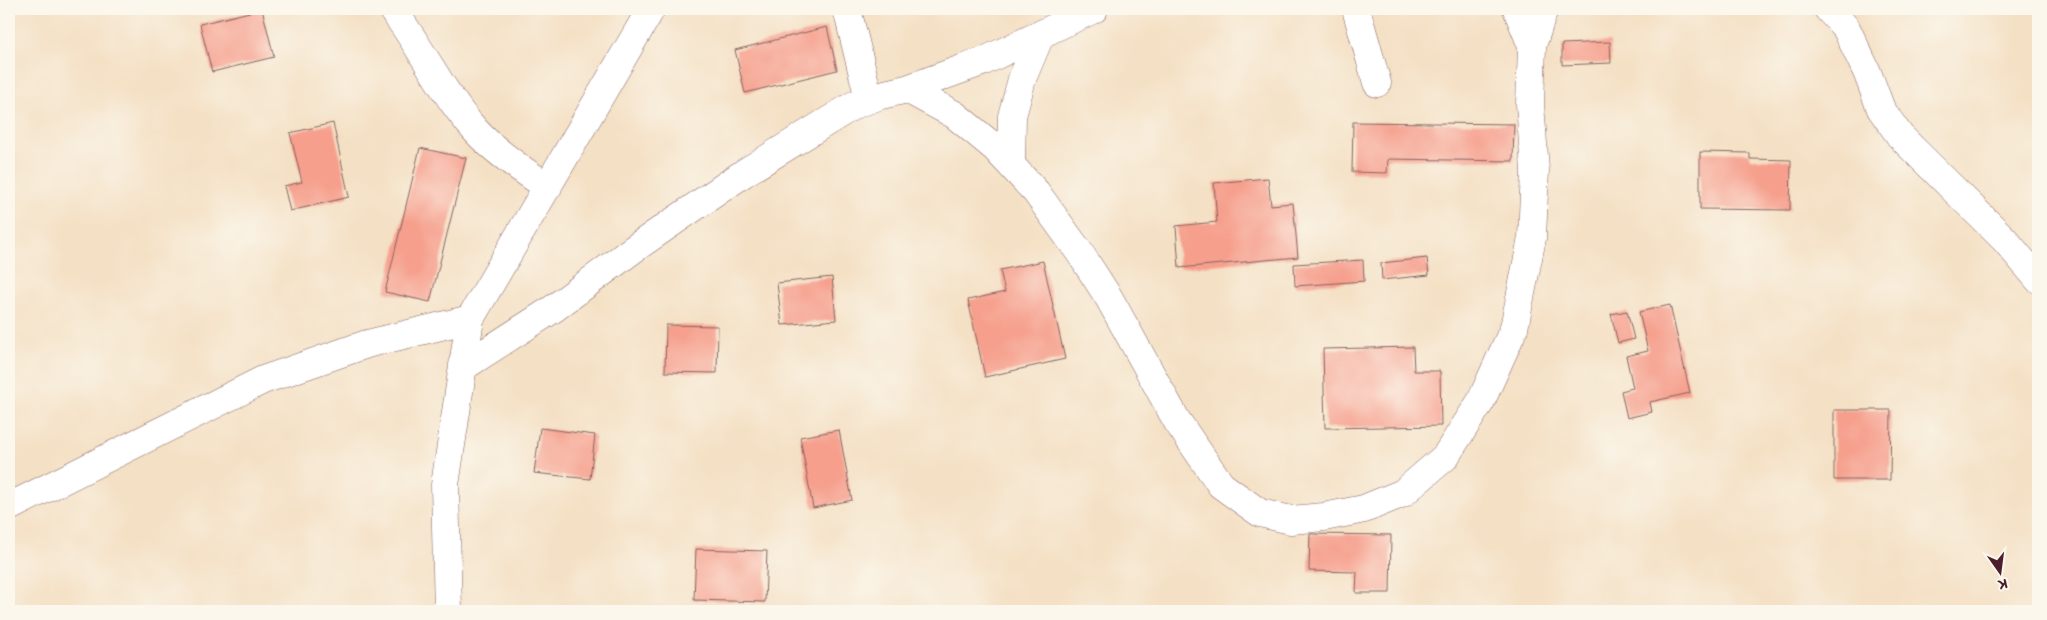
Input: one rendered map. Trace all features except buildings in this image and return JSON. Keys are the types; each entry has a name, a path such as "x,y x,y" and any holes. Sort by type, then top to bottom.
{"street":[{"path":"392,9 409,32 447,95 475,130 521,169 548,186"},
{"path":"448,611 445,485 470,319 651,9"},
{"path":"847,9 869,99"},
{"path":"463,368 553,309 635,248 744,173 854,104 907,89 984,61 1094,9"},
{"path":"1356,9 1378,83"},
{"path":"1517,9 1532,46"},
{"path":"907,89 955,115 995,148 1036,192 1080,253 1109,298 1177,421 1221,485 1260,514 1291,520 1324,517 1364,509 1403,493 1445,457 1481,401 1514,328 1532,238 1535,170 1530,104 1532,46 1544,9"},
{"path":"1828,9 1846,28 1867,72 1881,110 1900,136 2004,240 2038,279"},
{"path":"1011,165 1012,116 1022,79 1040,36"},
{"path":"9,507 263,380 367,344 470,319"}]}
